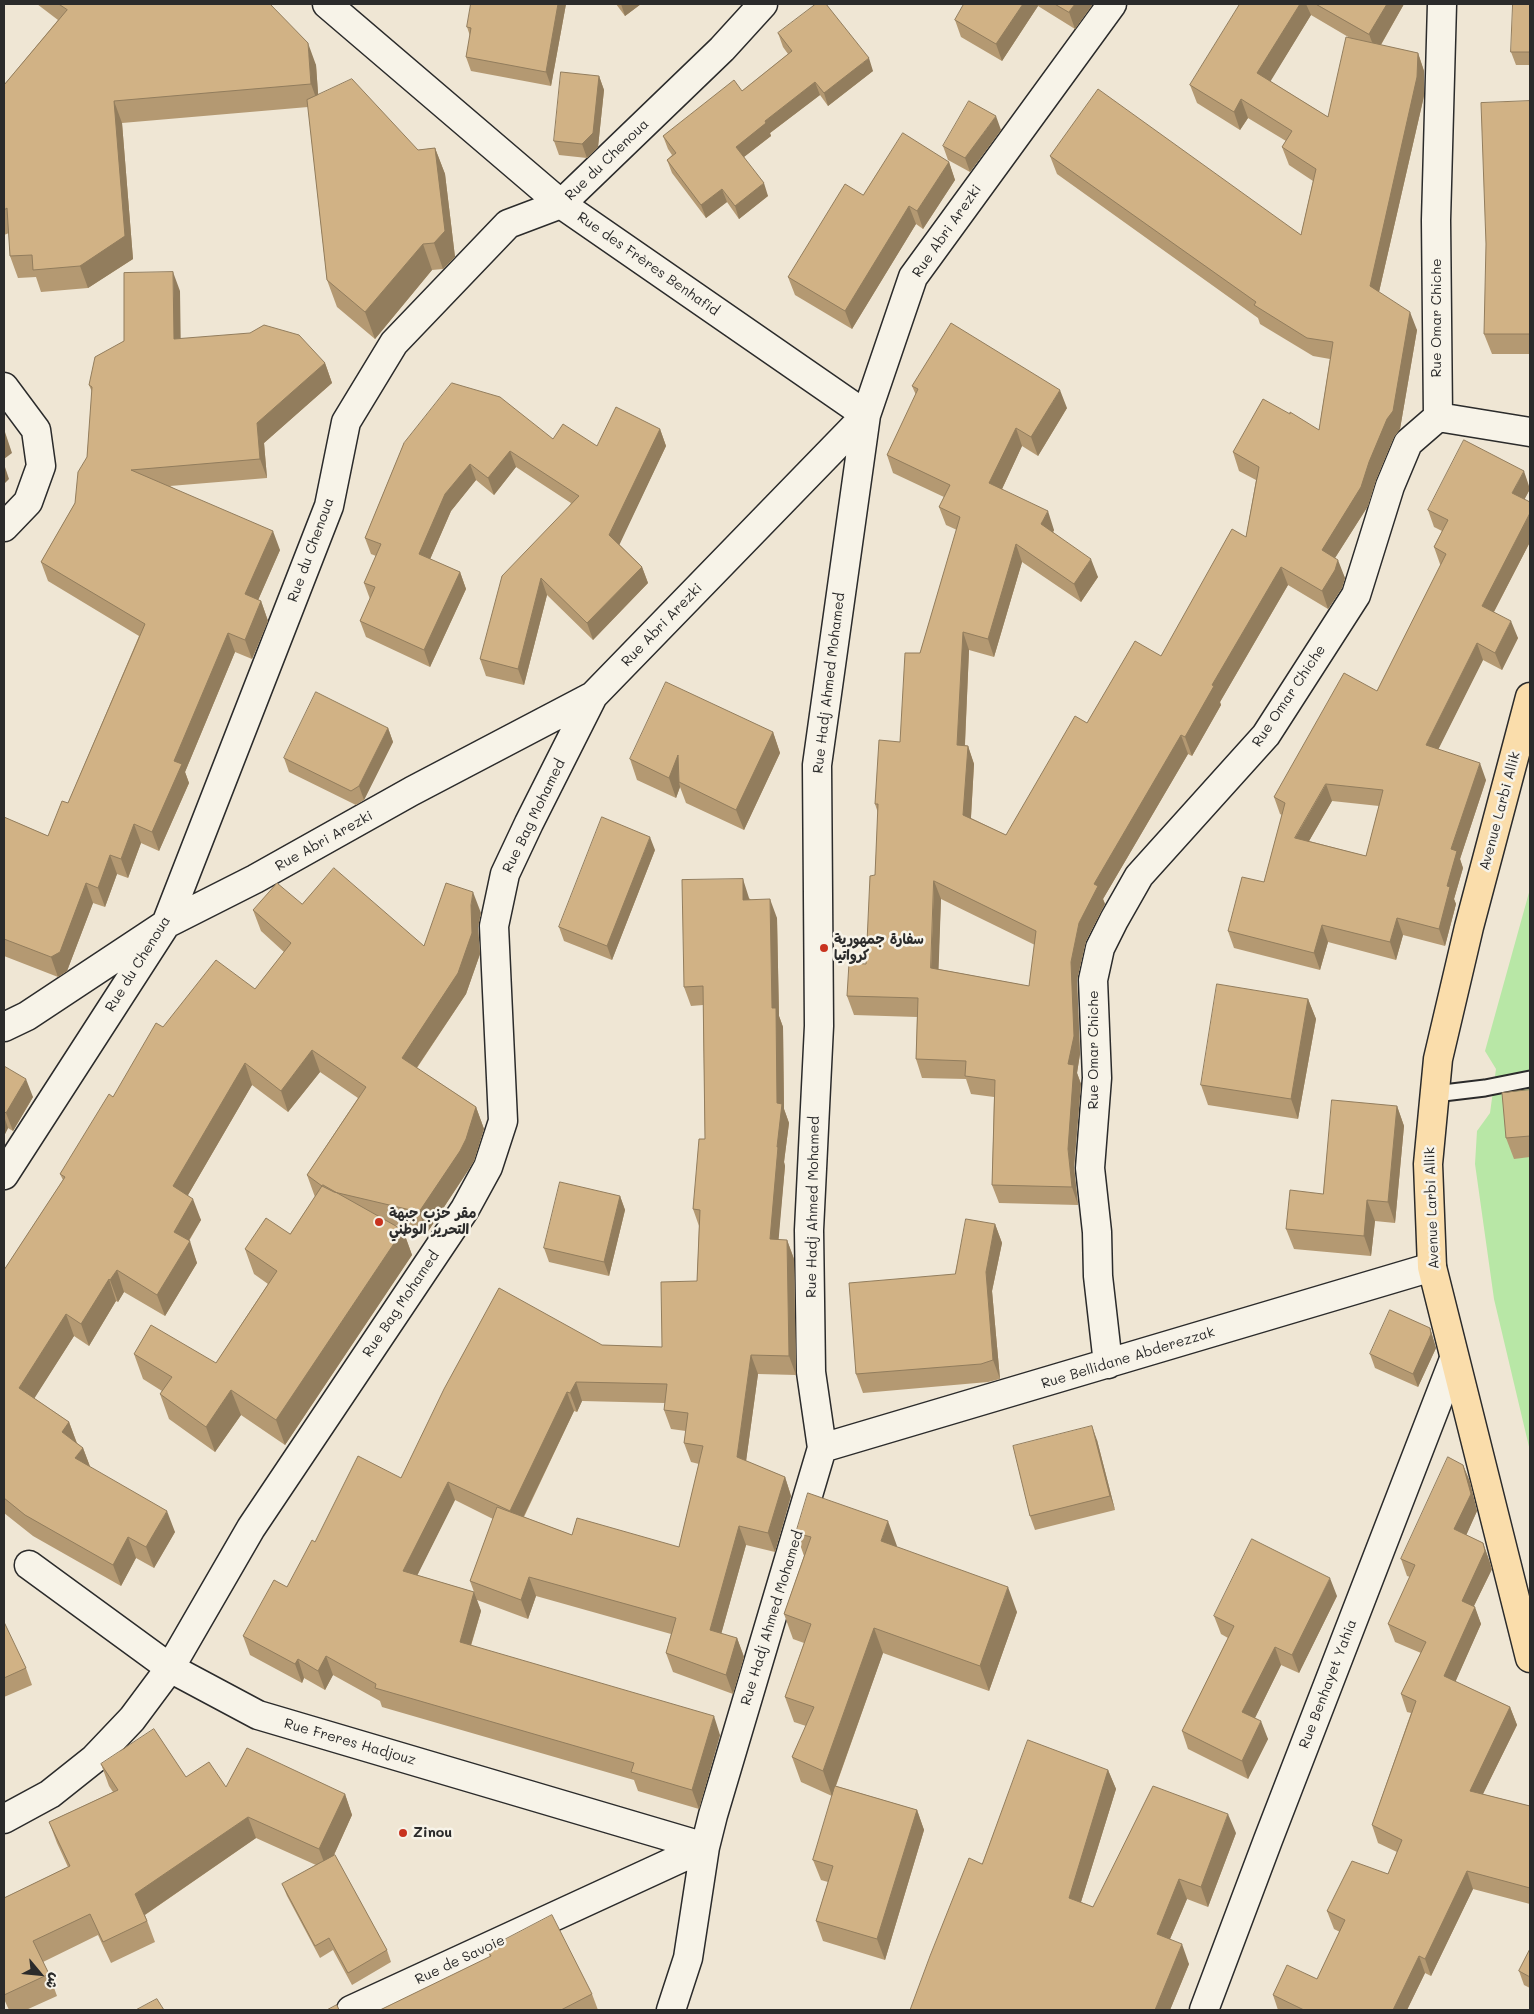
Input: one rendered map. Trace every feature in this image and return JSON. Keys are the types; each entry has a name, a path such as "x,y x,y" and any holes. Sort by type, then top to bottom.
{"main road":[{"name":"Avenue Larbi Allik","path":"1530,697 1469,927 1438,1059 1428,1164 1432,1267 1530,1658"}],"street":[{"name":"Rue des Frères Benhafid","path":"327,4 561,204 866,415"},
{"name":"Rue du Chenoua","path":"4,1176 166,924 329,506 346,422 394,343 508,224 561,204 722,49 763,4"},
{"name":"Rue Abri Arezki","path":"4,1027 27,1016 166,924 255,879 412,791 593,696 866,415 913,277 1112,4"},
{"name":"Rue Omar Chiche","path":"1108,1364 1098,1276 1097,1232 1090,1168 1097,1078 1093,980 1100,948 1139,876 1266,734 1356,595 1390,486 1408,443 1438,417 1436,220 1442,4"},
{"path":"4,387 36,430 42,466 28,502 4,527"},
{"name":"Rue Hadj Ahmed Mohamed","path":"671,2010 688,1958 705,1848 822,1448 811,1372 809,1230 819,1026 817,765 866,415"},
{"path":"1438,417 1530,432"},
{"name":"Rue Bag Mohamed","path":"4,1819 50,1794 94,1759 132,1719 170,1668 250,1528 465,1209 488,1167 504,1121 494,926 505,874 593,696"},
{"name":"Rue Bellidane Abderezzak","path":"822,1448 1432,1267"},
{"name":"Rue Benhayet Yahia","path":"1204,2010 1454,1359"},
{"name":"Rue Freres Hadjouz","path":"29,1565 170,1668 258,1716 705,1848"},
{"name":"Rue de Savoie","path":"351,2010 705,1848"}],"lane":[{"path":"1435,1094 1485,1088 1530,1079"}],"green space":[{"path":"1530,889 1530,1451 1494,1299 1475,1164 1477,1131 1490,1113 1496,1069 1485,1051"}],"building":[{"path":"59,4 270,4 308,43 311,84 114,101 125,236 80,266 33,270 32,255 10,256 7,208 4,210 4,85 67,10"},
{"path":"471,4 558,4 546,72 466,57 471,28 467,27"},
{"path":"816,4 826,4 869,58 824,93 815,82 765,121 766,123 736,147 764,183 735,206 722,189 701,205 667,160 676,153 663,136 734,80 742,91 792,51 778,33"},
{"path":"964,4 1023,4 996,44 955,20"},
{"path":"1055,4 1075,4 1069,12"},
{"path":"1240,4 1300,4 1257,73 1328,117 1346,37 1418,53 1417,77 1370,286 1410,312 1393,411 1387,419 1361,487 1322,550 1338,560 1335,570 1322,591 1281,567 1212,685 1214,686 1185,737 1181,735 1094,884 1098,886 1079,923 1071,962 1074,1036 1068,1064 1074,1065 1068,1149 1072,1187 992,1185 995,1080 965,1076 966,1061 916,1059 918,998 847,996 849,963 866,964 870,876 875,875 878,804 875,804 879,740 900,742 905,653 920,653 960,517 939,507 950,485 887,455 918,389 912,386 951,323 1060,390 1031,437 1016,428 989,483 1048,511 1041,524 1091,559 1074,584 1016,544 988,639 963,632 957,745 968,746 963,815 1006,835 1075,716 1087,723 1135,641 1161,656 1232,529 1246,537 1259,467 1233,452 1263,399 1290,414 1290,412 1319,430 1333,342 1307,338 1254,305 1256,302 1050,156 1098,89 1301,235 1316,169 1282,147 1292,131 1241,99 1234,112 1190,85","holes":["934,881 1036,931 1029,986 931,968"]},
{"path":"1316,4 1387,4 1369,34"},
{"path":"1513,4 1530,4 1530,52 1511,52"},
{"path":"561,72 599,76 593,133 582,144 554,141"},
{"path":"352,79 418,150 435,148 445,231 434,243 423,244 365,312 327,280 307,100"},
{"path":"969,101 996,116 965,158 943,146"},
{"path":"1530,101 1530,334 1484,334 1486,244 1481,103"},
{"path":"903,133 949,162 917,211 909,206 845,311 788,277 845,184 863,195"},
{"path":"173,272 174,339 250,333 264,325 299,335 325,363 257,423 260,459 131,470 273,531 245,594 261,601 245,640 228,633 174,761 182,764 152,832 134,824 121,859 110,855 98,888 86,883 60,952 51,957 4,939 4,817 48,836 62,801 68,803 145,624 41,562 75,503 78,472 87,457 92,387 89,385 95,357 124,341 124,273"},
{"path":"452,383 500,397 553,439 563,424 597,446 616,407 660,429 609,535 642,567 587,623 541,578 518,669 480,659 502,576 579,496 510,451 488,478 470,464 445,494 419,554 460,572 424,650 360,621 375,587 364,583 381,544 365,538 404,443"},
{"path":"1464,440 1524,471 1512,493 1530,502 1530,513 1482,606 1511,621 1495,653 1477,643 1426,745 1480,763 1451,849 1457,851 1447,886 1450,887 1439,929 1397,918 1390,942 1322,925 1314,953 1228,931 1242,877 1264,882 1285,803 1274,797 1344,673 1377,691 1446,554 1434,547 1448,520 1428,510","holes":["1326,784 1383,790 1366,856 1295,838"]},
{"path":"666,682 773,732 736,810 679,782 678,755 669,778 630,759"},
{"path":"316,692 388,728 359,786 351,791 284,758"},
{"path":"602,817 650,837 607,946 559,927"},
{"path":"334,868 424,946 446,883 473,892 471,905 472,933 458,973 402,1058 476,1107 466,1139 419,1212 334,1192 307,1175 366,1087 312,1050 281,1091 245,1063 173,1186 193,1199 174,1232 190,1241 157,1295 117,1270 109,1279 81,1324 66,1314 19,1388 69,1422 62,1432 83,1448 75,1458 167,1511 146,1547 128,1537 113,1565 25,1515 4,1498 4,1270 65,1177 60,1174 109,1094 113,1097 156,1023 163,1027 216,960 255,989 291,943 253,910 277,883 302,904"},
{"path":"743,879 743,900 770,899 772,1008 776,1008 777,1103 782,1104 770,1239 787,1240 789,1356 751,1355 737,1457 785,1477 768,1533 739,1526 710,1630 737,1638 726,1675 666,1653 676,1618 529,1577 521,1600 470,1581 497,1507 572,1535 577,1518 679,1547 703,1446 684,1443 688,1413 664,1410 667,1384 576,1382 570,1393 567,1392 510,1511 448,1482 403,1571 474,1592 460,1642 714,1716 692,1790 631,1772 634,1763 375,1688 376,1684 326,1656 318,1671 298,1659 295,1664 243,1636 274,1580 287,1587 312,1540 315,1542 358,1456 401,1478 444,1389 499,1288 602,1345 662,1347 661,1282 697,1281 700,1210 693,1209 699,1139 705,1139 703,986 684,987 682,880"},
{"path":"1217,984 1308,999 1291,1099 1201,1085"},
{"path":"4,1066 26,1079 6,1113 4,1111"},
{"path":"1530,1090 1530,1136 1506,1138 1502,1093"},
{"path":"1332,1100 1397,1106 1388,1202 1367,1200 1364,1236 1286,1229 1290,1190 1323,1194"},
{"path":"560,1182 620,1196 604,1262 544,1248"},
{"path":"323,1185 403,1230 276,1420 231,1390 206,1427 160,1394 172,1377 134,1354 151,1325 216,1363 277,1271 245,1249 266,1218 290,1234"},
{"path":"966,1219 995,1224 986,1272 993,1360 981,1364 856,1374 849,1283 955,1274"},
{"path":"1390,1310 1430,1328 1431,1334 1413,1374 1370,1354"},
{"path":"1092,1426 1110,1496 1030,1516 1013,1446"},
{"path":"1448,1457 1463,1465 1471,1494 1454,1529 1483,1543 1485,1551 1462,1601 1475,1607 1444,1676 1510,1707 1470,1791 1530,1806 1530,1888 1467,1871 1425,1959 1419,1956 1393,2010 1304,2010 1273,1995 1287,1965 1317,1979 1345,1920 1327,1911 1352,1861 1388,1874 1402,1840 1372,1825 1416,1701 1401,1694 1426,1642 1388,1624 1415,1565 1401,1559"},
{"path":"808,1493 888,1521 881,1541 1008,1587 980,1666 874,1628 823,1771 792,1757 814,1707 785,1697 811,1624 784,1614 811,1537 796,1533"},
{"path":"1252,1539 1330,1578 1292,1655 1275,1647 1242,1712 1261,1721 1242,1761 1182,1731 1234,1626 1214,1616"},
{"path":"4,1625 26,1668 4,1678"},
{"path":"154,1729 186,1777 209,1762 226,1787 247,1748 345,1794 319,1849 248,1817 135,1894 147,1921 103,1942 90,1914 33,1941 49,1974 4,1995 4,1898 70,1866 49,1822 118,1790 101,1764"},
{"path":"1028,1740 1108,1770 1069,1898 1093,1907 1153,1786 1228,1814 1201,1887 1179,1879 1157,1934 1182,1944 1155,2010 910,2010 969,1858 982,1864"},
{"path":"835,1786 917,1810 877,1939 816,1921 833,1866 813,1860"},
{"path":"335,1855 387,1950 348,1973 329,1938 315,1946 282,1884"},
{"path":"552,1915 592,1994 561,2010 380,2010 491,1956 487,1949"},
{"path":"1530,1949 1530,1977 1519,1971"},
{"path":"157,1999 164,2010 136,2010"},
{"path":"337,2005 339,2010 327,2010"}],"place":[{"name":"سفارة جمهورية كرواتيا","path":"824,948"},
{"name":"مقر حزب جبهة التحرير الوطني","path":"379,1222"},
{"name":"Zinou","path":"403,1833"}]}
